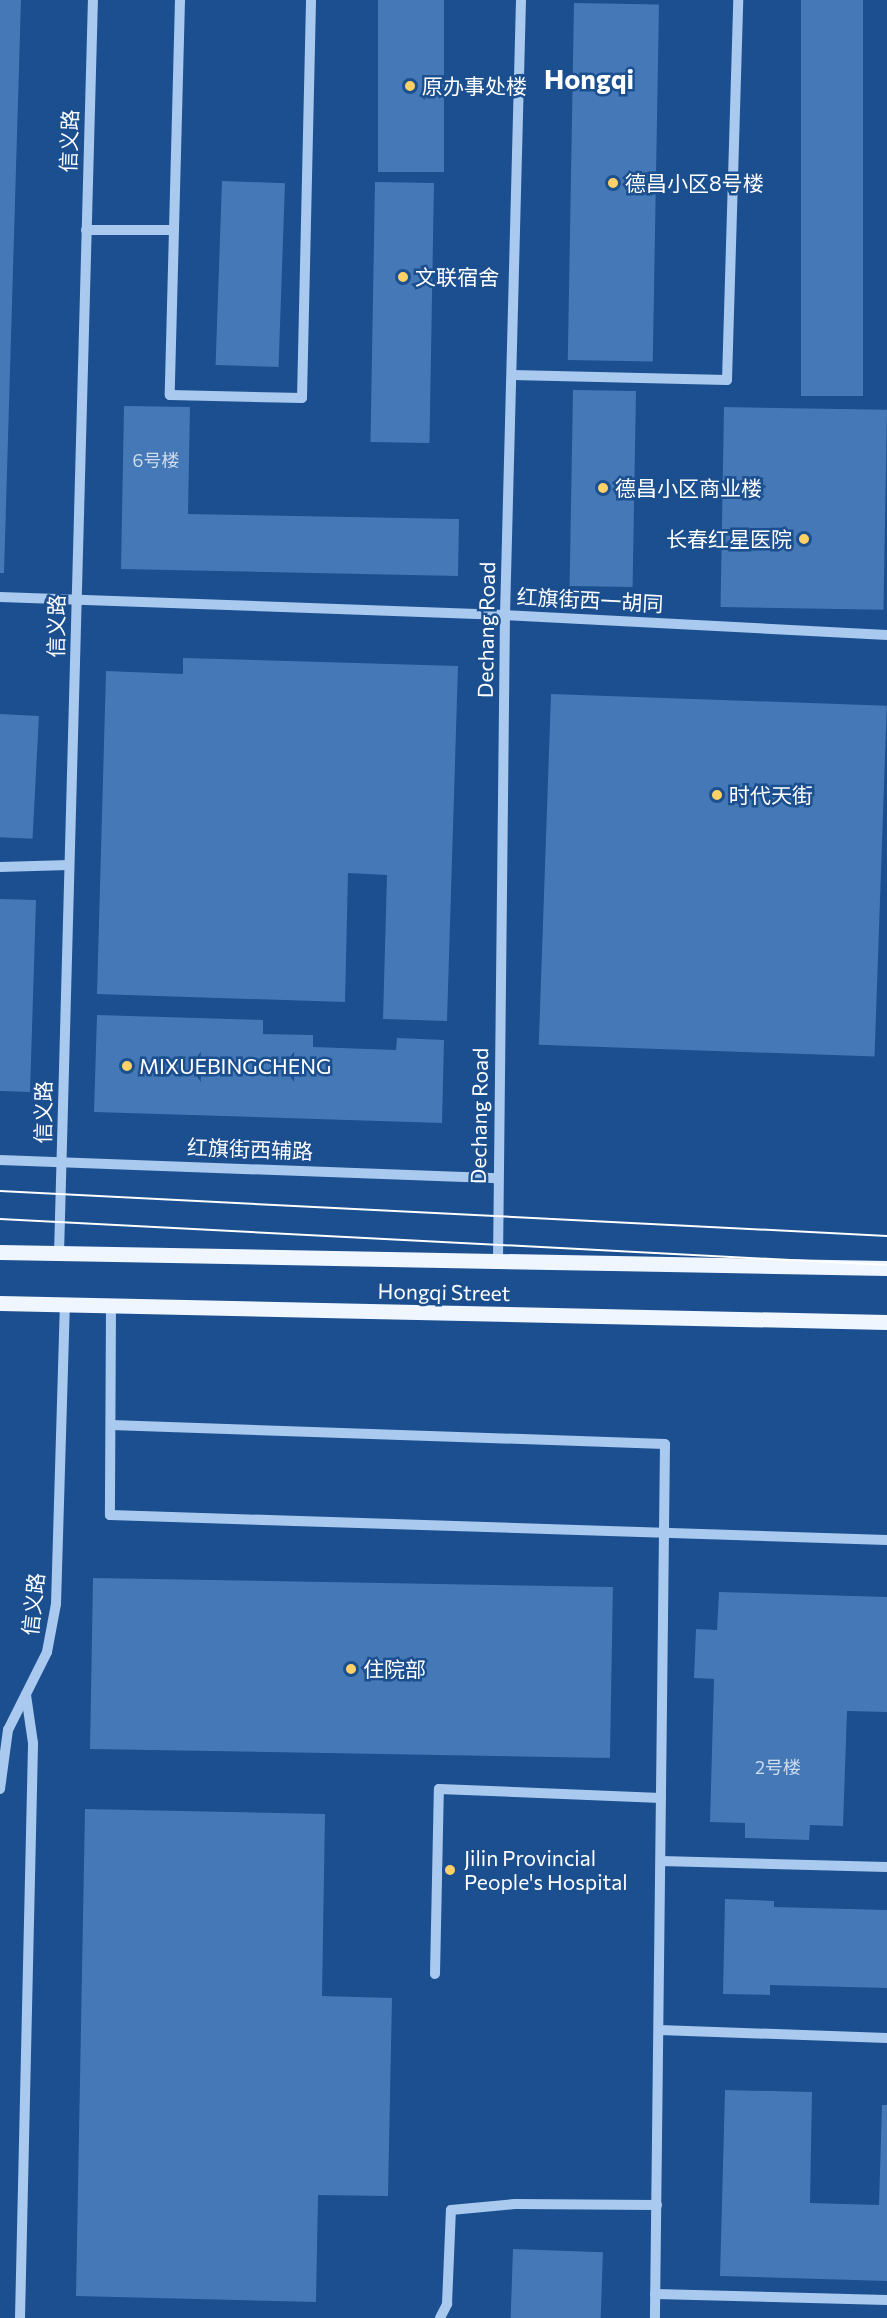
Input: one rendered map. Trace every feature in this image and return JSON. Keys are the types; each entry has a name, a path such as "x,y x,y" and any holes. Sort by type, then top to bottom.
{"main road":[{"name":"Hongqi Street","path":"0,1252 887,1268"},
{"name":"Hongqi Street","path":"0,1303 887,1322"}],"street":[{"name":"信义路","path":"59,1254 93,0"},
{"path":"180,0 170,395 302,398 311,0"},
{"name":"Dechang Road","path":"498,1261 505,615 521,0"},
{"path":"512,375 726,380 738,0"},
{"path":"86,230 174,230"},
{"name":"红旗街西一胡同","path":"0,597 505,615 887,635"},
{"path":"0,867 69,865"},
{"name":"红旗街西辅路","path":"0,1160 498,1178"},
{"name":"信义路","path":"0,1789 8,1730 47,1652 56,1604 65,1305"},
{"path":"111,1306 110,1515 664,1530 887,1540"},
{"path":"111,1425 665,1444 655,2318"},
{"path":"20,2318 33,1743 26,1695"},
{"path":"435,1974 439,1789 661,1798"},
{"path":"661,1861 887,1867"},
{"path":"659,2030 887,2038"},
{"path":"440,2318 447,2304 451,2210 515,2204 657,2205"},
{"path":"655,2294 887,2300"}],"building":[{"path":"0,0 21,0 4,573 0,573"},
{"name":"原办事处楼","path":"378,0 444,0 444,172 378,172"},
{"path":"801,0 863,0 863,396 801,396"},
{"name":"德昌小区8号楼","path":"574,3 659,4 653,361 568,360"},
{"path":"222,181 285,183 279,367 216,365"},
{"name":"文联宿舍","path":"375,182 434,183 429,443 370,442"},
{"name":"德昌小区商业楼","path":"573,390 636,391 633,587 570,586"},
{"path":"124,406 190,407 188,514 459,519 458,576 121,569"},
{"name":"长春红星医院","path":"724,407 887,410 883,610 721,607"},
{"path":"183,658 458,666 447,1021 383,1019 387,875 348,873 345,1002 97,994 106,671 183,674"},
{"name":"时代天街","path":"551,694 887,706 875,1057 539,1045"},
{"path":"0,714 39,716 33,839 0,837"},
{"path":"0,899 36,900 30,1092 0,1091"},
{"path":"97,1015 263,1020 263,1034 313,1035 313,1047 396,1050 397,1038 444,1040 442,1123 94,1112"},
{"name":"住院部","path":"93,1578 613,1587 610,1758 90,1749"},
{"path":"719,1592 887,1597 887,1712 847,1711 843,1826 810,1825 809,1840 745,1838 745,1823 710,1822 714,1679 694,1678 696,1629 717,1630"},
{"path":"85,1809 325,1814 322,1996 392,1998 388,2196 318,2195 316,2302 76,2296"},
{"path":"725,1899 774,1901 774,1907 887,1910 887,1988 770,1985 770,1995 723,1994"},
{"path":"725,2090 812,2092 810,2203 879,2205 882,2105 887,2105 887,2281 720,2276"},
{"path":"513,2249 603,2252 601,2318 511,2318"}],"tram line":[{"path":"0,1191 887,1236"},
{"path":"0,1219 887,1265"}],"place":[{"name":"原办事处楼","path":"410,86"},
{"name":"德昌小区8号楼","path":"613,183"},
{"name":"文联宿舍","path":"403,277"},
{"name":"德昌小区商业楼","path":"603,488"},
{"name":"长春红星医院","path":"804,539"},
{"name":"时代天街","path":"717,795"},
{"name":"MIXUEBINGCHENG","path":"127,1066"},
{"name":"住院部","path":"351,1669"},
{"name":"Jilin Provincial People's Hospital","path":"450,1870"}],"district":[{"name":"Hongqi","path":"589,79"}]}
